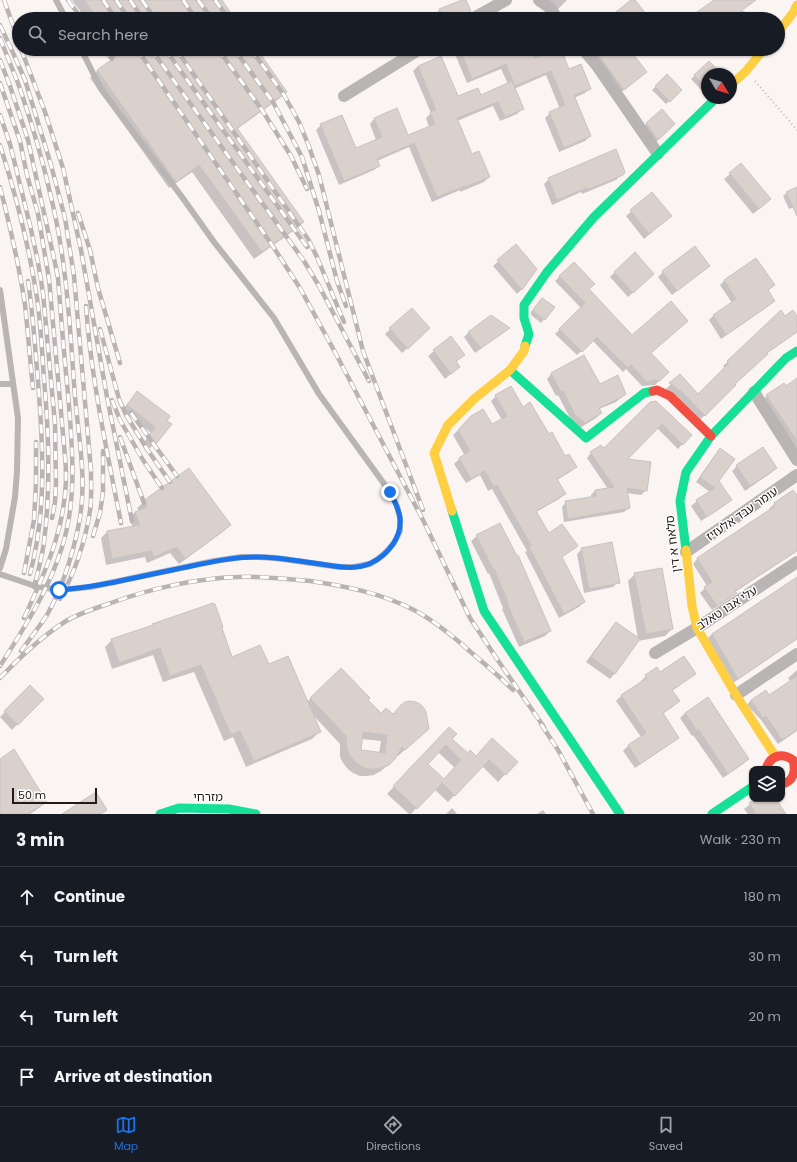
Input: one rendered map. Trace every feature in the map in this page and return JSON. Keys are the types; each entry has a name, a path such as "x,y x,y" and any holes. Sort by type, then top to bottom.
{"street":[{"path":"485,12 506,0"},
{"path":"539,0 549,7 553,12"},
{"path":"785,24 793,14 797,5"},
{"path":"344,96 409,56"},
{"path":"589,56 658,154"},
{"path":"737,79 758,56"},
{"path":"620,814 484,611 434,453 448,425 474,399 510,370 524,351 529,334 524,318 524,306 547,272 594,217 710,104"},
{"name":"סלאח א דין","path":"775,756 736,695 697,628 692,606 680,501 686,472 711,436 786,358 797,351"},
{"path":"510,370 586,438 644,393 657,390 670,396 711,436"},
{"path":"754,392 797,460"},
{"name":"עומר עבד אלעזיז","path":"686,552 797,476"},
{"name":"עלי אבו טאלב","path":"655,652 697,628 797,562"},
{"path":"736,695 797,654"},
{"path":"767,766 769,761 775,756 786,755 795,758 796,770 793,783 785,783"},
{"path":"712,814 749,789"},
{"name":"מזרחי","path":"160,814 179,808 229,809 256,814"}],"lane":[{"path":"56,0 62,12"},
{"path":"0,574 34,586 59,590 96,586 241,557 276,558 340,567 354,567 370,564 386,552 400,531 400,518 397,506 390,492 319,394 274,318 214,242 101,89 84,56"},
{"path":"0,290 18,418 15,497 6,549 0,568"},
{"path":"0,384 13,384"}],"path":[{"path":"746,71 797,130"}],"building":[{"path":"84,0 222,0 230,12 93,12"},
{"path":"462,0 466,0 471,11 440,12 439,9"},
{"path":"631,0 635,0 644,12 616,12"},
{"path":"714,0 756,0 741,11 744,12 697,12"},
{"path":"116,56 262,56 287,92 237,128 304,222 262,252 199,165 176,182 97,70"},
{"path":"441,56 458,96 478,88 481,95 512,81 524,109 505,117 498,102 457,118 472,154 479,151 490,177 437,197 414,143 377,159 380,166 344,181 320,124 342,115 356,148 382,137 374,118 397,108 408,135 435,124 430,112 436,110 418,66"},
{"path":"463,56 534,56 535,58 540,56 564,56 569,69 581,64 591,89 574,95 591,136 564,148 549,112 565,105 551,71 515,86 506,64 472,79"},
{"path":"599,56 634,56 647,72 624,90"},
{"path":"709,61 716,68 702,68"},
{"path":"701,68 701,83 694,75"},
{"path":"667,74 682,90 670,102 655,86"},
{"path":"662,109 675,124 658,140 646,123"},
{"path":"616,149 625,172 623,175 587,190 587,188 557,200 548,178"},
{"path":"741,163 771,199 759,209 729,173"},
{"path":"797,187 797,216 786,192"},
{"path":"652,192 672,216 649,234 630,210"},
{"path":"516,244 537,269 522,290 497,260"},
{"path":"695,246 710,266 677,291 662,271"},
{"path":"635,252 654,274 633,293 614,272"},
{"path":"756,258 775,285 768,290 775,301 726,335 713,315 736,299 724,280"},
{"path":"574,262 595,284 589,289 632,335 671,301 688,321 651,353 669,372 660,381 655,380 647,382 631,365 628,368 597,337 582,352 559,329 585,303 559,276"},
{"path":"542,298 555,307 545,320 534,312 534,308"},
{"path":"412,308 430,328 408,349 389,328"},
{"path":"781,310 785,316 793,310 797,316 797,332 767,353 768,354 735,384 736,385 705,416 682,392 669,383 680,374 698,394 729,363 727,361"},
{"path":"491,315 510,328 481,348 468,332"},
{"path":"451,336 465,355 456,361 460,367 451,374 433,350"},
{"path":"584,355 600,384 618,375 626,394 599,408 602,413 585,423 575,415 563,391 561,392 551,373"},
{"path":"797,378 797,441 766,395 784,383 786,386"},
{"path":"511,386 523,407 530,402 549,434 552,432 565,456 569,454 577,467 557,479 566,494 536,511 549,533 562,524 578,546 562,557 585,602 564,614 529,547 531,545 497,485 494,487 485,471 471,479 459,458 470,451 458,430 471,416 483,409 492,424 507,416 495,395"},
{"path":"137,391 170,416 167,421 172,424 156,444 148,437 155,427 127,405"},
{"path":"656,401 692,435 683,445 662,424 628,459 651,462 647,491 627,488 630,508 568,519 565,501 596,496 595,490 614,487 590,452 601,445 604,448 650,402"},
{"path":"763,447 777,468 750,486 736,465"},
{"path":"720,448 735,459 719,481 732,500 707,517 696,500 715,488 700,477"},
{"path":"189,468 231,525 185,559 177,547 154,557 151,551 112,559 107,531 140,525 135,512 147,507 143,501"},
{"path":"793,490 797,495 797,551 735,591 737,593 717,606 704,587 712,582 697,558 775,506 774,503"},
{"path":"500,523 517,556 518,555 551,631 524,642 494,569 476,535"},
{"path":"612,542 620,583 589,589 581,548"},
{"path":"662,568 673,629 646,634 634,573"},
{"path":"797,577 797,639 738,679 712,634"},
{"path":"213,603 215,604 232,657 260,645 269,664 288,656 321,732 254,761 240,731 231,735 201,665 170,676 160,648 119,663 111,639"},
{"path":"616,622 640,639 615,674 591,657"},
{"path":"684,656 696,674 672,690 680,701 663,713 679,738 640,764 628,745 646,733 621,695 647,678 645,675 657,667 660,672"},
{"path":"341,668 370,698 368,700 381,713 386,708 393,714 405,702 410,701 420,704 426,712 429,729 405,750 402,747 395,759 389,765 382,768 368,769 355,762 350,756 347,749 347,737 310,698","holes":["363,732 387,735 385,753 361,750"]},
{"path":"797,676 797,730 782,740 766,716 763,718 751,700 766,690 769,695"},
{"path":"30,685 44,699 18,725 4,711"},
{"path":"708,697 749,759 728,774 699,730 697,731 685,713"},
{"path":"449,727 457,734 452,739 468,753 470,750 476,756 492,738 518,762 506,775 489,760 455,796 442,783 417,809 393,786","holes":["446,745 461,760 444,779 428,764"]},
{"path":"14,749 47,802 28,814 0,814 0,759"},
{"path":"96,792 107,810 101,814 62,814"},
{"path":"778,802 786,814 756,814 749,803"}],"railway":[{"path":"4,0 12,22"},
{"path":"68,0 77,12"},
{"path":"103,0 111,12"},
{"path":"116,0 124,12"},
{"path":"130,0 138,12"},
{"path":"142,0 150,12"},
{"path":"183,0 191,12"},
{"path":"198,0 207,12"},
{"path":"215,0 224,12"},
{"path":"0,25 12,51"},
{"path":"0,38 19,86 32,126 56,218 67,295 82,462 81,512 73,550 66,572 47,615 21,651"},
{"path":"14,56 25,80 51,165 65,218 74,276 91,471 91,501 88,523 79,556 60,599"},
{"path":"24,56 45,112 63,168 81,250 107,397 132,521"},
{"path":"142,56 300,288 424,522 470,618 544,727"},
{"path":"156,56 304,261 319,286 369,381"},
{"path":"170,56 307,247"},
{"path":"181,56 308,239 344,322"},
{"path":"223,56 262,110 291,156 307,189"},
{"path":"239,56 273,102 302,157 319,211 337,281 346,306"},
{"path":"256,56 284,95 299,122 308,144 319,175 363,351 423,510"},
{"path":"0,60 28,140 58,278 72,451 72,490 70,509 67,528 57,563 43,594 0,666"},
{"path":"0,83 20,141 27,175 38,214 49,279 66,465 66,481 62,517 46,568 24,618"},
{"path":"0,115 10,144 30,225 43,293 55,424 56,484 52,518"},
{"path":"0,145 17,202 26,240 40,318 47,420 48,501 44,542 34,587"},
{"path":"0,187 23,290 33,388"},
{"path":"78,213 90,250 98,288 120,363"},
{"path":"28,281 33,318 42,454 39,526 30,574"},
{"path":"86,306 88,333 96,388 121,523"},
{"path":"100,329 119,399 126,415 170,482"},
{"path":"112,400 120,420 143,460 162,488"},
{"path":"131,413 177,476"},
{"path":"120,437 144,503"},
{"path":"24,573 34,520 36,442"},
{"path":"93,536 100,513 103,492 103,451"},
{"path":"0,678 39,641 66,621 82,613 126,598 173,585 222,578 256,577 310,581 336,585 375,594 400,603 420,613 444,629 513,690"},
{"path":"541,724 558,750 593,814"}],"traffic: fast":[{"path":"525,346 529,334 524,318 524,305 547,272 594,217 710,104"},
{"path":"686,550 680,501 686,472 711,436 786,358 797,351"},
{"path":"510,370 586,438 644,393 653,391"},
{"path":"452,511 484,611 620,814"},
{"path":"712,814 749,789"},
{"path":"160,814 179,808 229,809 256,814"}],"traffic: slow":[{"path":"785,23 797,5"},
{"path":"737,79 758,56"},
{"path":"452,511 434,453 448,425 474,399 510,370 524,351 525,346"},
{"path":"686,550 692,606 697,628 736,695 775,756"}],"traffic: jam":[{"path":"653,391 657,390 670,396 711,436"},
{"path":"768,766 773,758 780,756 793,760 794,772 792,778 785,783"}],"route":[{"path":"59,590 107,584 214,561 241,557 276,558 340,567 354,567 370,564 386,552 400,531 400,518 397,506 390,492"}]}
